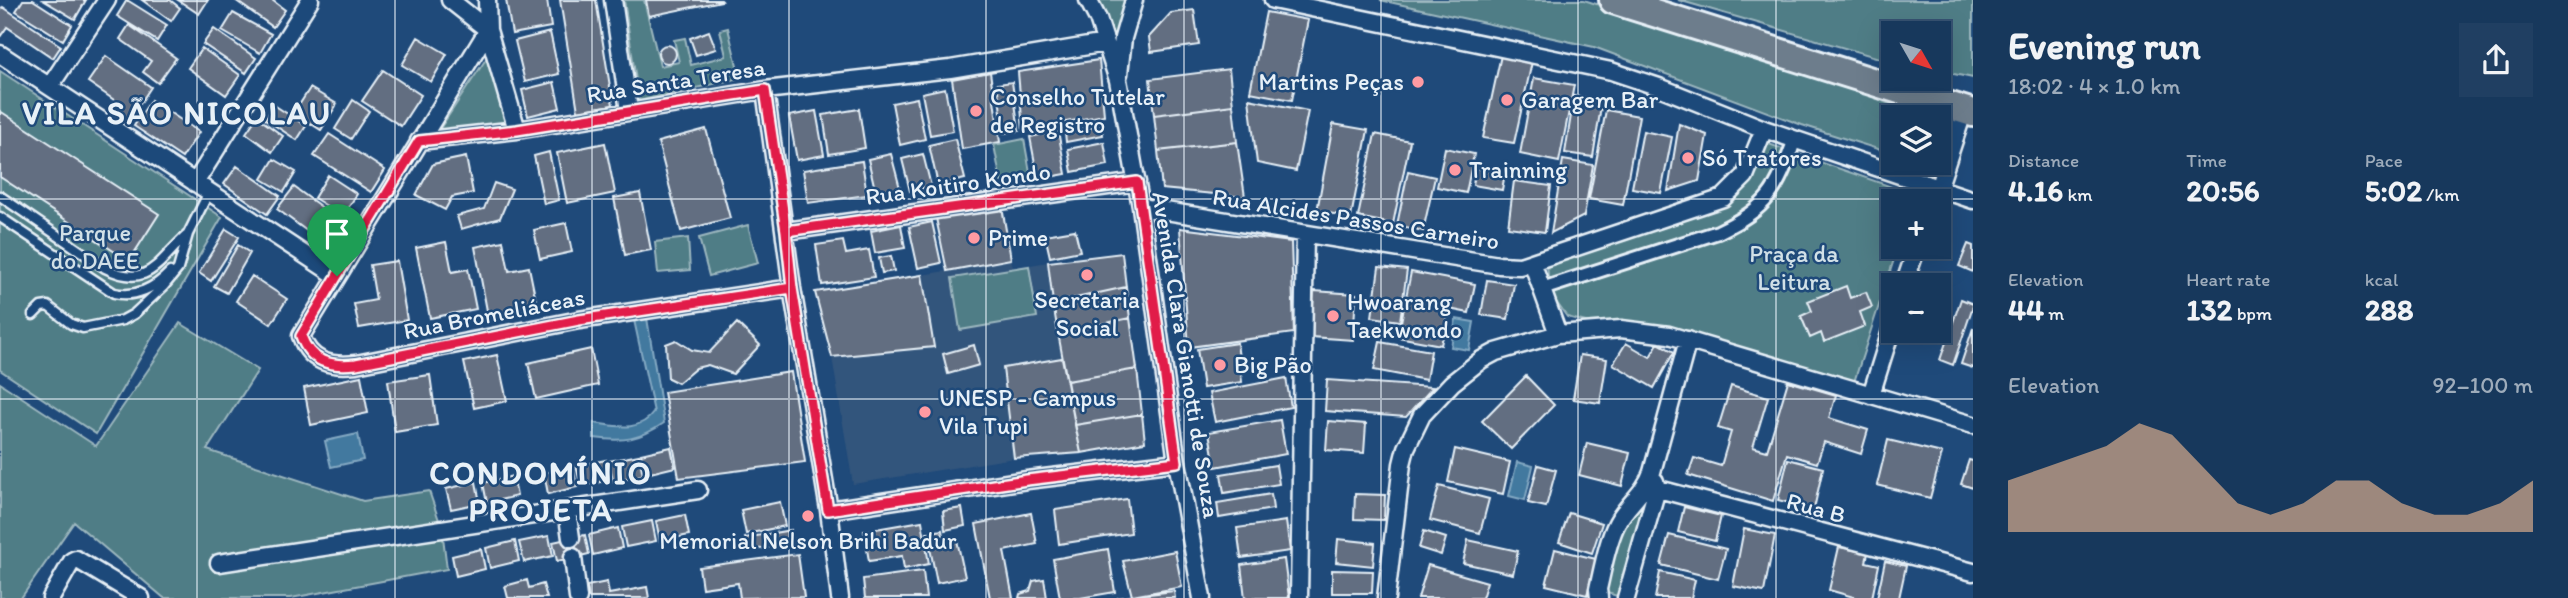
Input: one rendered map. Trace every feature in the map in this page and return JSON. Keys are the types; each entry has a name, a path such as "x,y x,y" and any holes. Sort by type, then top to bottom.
{"main road":[{"path":"1613,0 1971,112"}],"street":[{"path":"50,86 107,0"},
{"path":"202,187 310,0"},
{"path":"450,0 488,30"},
{"path":"487,0 488,30 517,130"},
{"path":"613,0 629,111"},
{"name":"Avenida Clara Gianotti de Souza","path":"1088,0 1095,10 1118,80 1141,207 1177,462 1202,598"},
{"path":"1118,80 1123,38 1134,0"},
{"path":"1273,0 1611,71 1921,189"},
{"path":"0,54 337,276 488,30"},
{"name":"Rua Santa Teresa","path":"419,141 517,130 765,90 950,69 1106,43"},
{"path":"765,90 792,288 840,598"},
{"path":"1939,189 1971,112"},
{"name":"Rua Alcides Passos Carneiro","path":"1141,207 1509,267 1532,262 1723,198 1745,176 1764,129"},
{"path":"1542,289 1718,232 1739,222 1756,210 1780,181 1795,139"},
{"name":"Rua Koitiro Kondo","path":"786,231 1137,182"},
{"path":"1951,197 1973,200"},
{"path":"1298,598 1305,234"},
{"path":"1532,262 1558,334"},
{"name":"Rua Bromeliáceas","path":"337,276 301,336 305,347 319,360 330,364 356,364 579,320 792,288"},
{"path":"1386,598 1402,464 1414,429 1422,415 1452,383 1496,352 1558,334 1621,329 1688,340 1973,425"},
{"path":"1626,598 1688,340"},
{"path":"1871,395 1887,343"},
{"path":"828,510 1027,480 1177,462"},
{"path":"1599,598 1598,589 1615,526 1652,482"},
{"name":"Rua B","path":"1652,482 1973,572"},
{"path":"219,563 698,490"},
{"path":"568,510 570,538"},
{"path":"573,557 578,598"},
{"path":"51,598 72,561 76,559 141,598"}],"lane":[{"path":"33,315 41,307 48,306 71,324 83,328 123,320 134,314 178,269 202,187"},
{"path":"0,196 105,268 123,275 149,272 162,264 188,234"},
{"path":"0,217 107,289 122,295 135,294 159,282 181,259"},
{"path":"176,245 181,259"}],"shaded area":[{"name":"UNESP - Campus Vila Tupi","path":"1011,260 1013,268 1048,262 1062,358 1003,368 1014,458 853,484 832,357 933,347 922,275"},
{"path":"647,318 664,423 631,438 594,438 594,423 634,425 648,419 654,412 634,320"},
{"path":"1456,319 1474,322 1469,350 1451,347"},
{"path":"358,434 363,460 331,467 325,441"},
{"path":"1517,462 1533,466 1525,500 1509,496"}],"green space":[{"path":"624,0 644,0 660,66 679,62 674,40 685,38 691,65 726,56 720,30 728,28 740,78 639,101"},
{"path":"1090,0 1132,0 1117,59"},
{"path":"1380,0 1584,0 1831,80 1892,105 1881,105 1881,150 1802,125 1594,47"},
{"path":"1678,0 1973,0 1973,78 1951,73 1951,21 1881,21 1881,59"},
{"path":"490,53 506,128 437,133"},
{"name":"Parque do DAEE","path":"0,71 222,217 96,434 0,370"},
{"path":"1024,139 1031,178 1001,182 994,145"},
{"name":"Praça da Leitura","path":"1763,142 1898,189 1881,189 1881,259 1894,259 1890,273 1881,273 1881,299 1854,382 1671,328 1593,324 1567,317 1549,292 1547,262 1726,204 1746,184"},
{"path":"748,225 758,263 709,276 699,238"},
{"path":"688,238 690,270 658,273 655,242"},
{"path":"1029,266 1037,317 960,330 952,278"},
{"path":"180,323 258,370 207,450 363,501 429,491 442,529 447,569 291,598 164,598 74,522 21,598 0,598 0,383 96,446"},
{"path":"1640,505 1648,507 1623,591 1617,596 1604,592 1618,531"}],"building":[{"path":"23,0 33,0 72,25 63,40 16,11"},
{"path":"43,0 86,0 75,19"},
{"path":"127,0 167,25 157,41 117,16"},
{"path":"142,0 170,0 180,8 171,21"},
{"path":"178,0 208,0 199,14"},
{"path":"235,0 272,0 285,10 273,27"},
{"path":"506,0 547,0 551,27 512,34"},
{"path":"560,0 596,0 613,105 578,111"},
{"path":"646,0 721,0 722,1 649,16"},
{"path":"3,7 61,46 53,58 7,27 0,37 0,11"},
{"path":"1194,10 1199,45 1151,52 1149,37 1171,13"},
{"path":"1266,12 1308,20 1292,100 1250,92"},
{"path":"233,13 271,34 260,53 222,31"},
{"path":"129,25 176,58 158,83 143,72 151,61 120,39"},
{"path":"214,29 256,58 246,73 203,44"},
{"path":"709,31 716,49 696,55 690,38"},
{"path":"550,32 559,74 525,82 515,41"},
{"path":"418,37 447,54 431,82 402,65"},
{"path":"663,45 671,45 676,54 674,61 663,63 658,58 658,50"},
{"path":"202,48 240,75 226,95 188,68"},
{"name":"Garagem Bar","path":"1501,55 1532,62 1514,143 1483,138"},
{"path":"106,56 151,87 128,122 111,110 117,102 88,82"},
{"path":"1099,60 1104,115 1023,130 1018,72"},
{"path":"1229,69 1233,105 1154,115 1150,79"},
{"path":"383,70 421,95 401,126 362,101"},
{"name":"Conselho Tutelar de Registro","path":"990,72 1000,142 962,149 952,79"},
{"path":"1534,78 1574,85 1559,162 1520,154"},
{"path":"554,82 560,108 528,116 522,90"},
{"path":"1012,82 1019,131 1004,133 997,84"},
{"path":"310,88 337,104 321,130 294,113"},
{"path":"945,88 953,131 930,135 922,93"},
{"path":"1574,96 1602,100 1593,157 1565,153"},
{"path":"917,98 925,139 900,145 892,103"},
{"path":"1249,99 1308,111 1296,171 1257,163"},
{"path":"151,100 199,132 182,158 134,126"},
{"path":"353,100 369,111 351,139 335,129"},
{"path":"274,105 306,126 297,140 265,119"},
{"path":"1233,105 1237,142 1158,151 1154,115"},
{"path":"859,109 865,148 829,154 823,115"},
{"path":"1606,110 1639,116 1623,205 1589,199"},
{"path":"0,111 159,214 129,261 0,177"},
{"path":"816,111 824,155 797,160 789,116"},
{"path":"257,117 283,136 272,152 246,133"},
{"path":"1333,124 1368,130 1351,217 1317,211"},
{"name":"Só Tratores","path":"1679,124 1707,135 1699,181 1668,191"},
{"path":"1101,126 1103,135 1066,142 1065,132"},
{"path":"706,129 730,218 681,231 658,142"},
{"path":"1058,131 1066,174 1038,179 1030,137"},
{"path":"1643,131 1672,137 1661,193 1632,188"},
{"path":"329,134 385,170 371,192 314,156"},
{"path":"1375,134 1410,141 1393,224 1358,217"},
{"path":"955,139 965,179 938,185 929,145"},
{"path":"1104,142 1108,165 1072,172 1068,149"},
{"path":"1237,142 1245,197 1162,189 1158,151"},
{"path":"605,143 615,193 567,203 557,153"},
{"name":"Trainning","path":"1445,148 1474,154 1466,193 1437,187"},
{"path":"549,152 559,200 544,204 534,156"},
{"path":"891,154 901,192 877,198 868,159"},
{"path":"923,154 931,186 910,191 902,159"},
{"path":"466,157 473,193 452,197 445,210 416,195 433,164"},
{"path":"274,159 296,172 284,192 262,179"},
{"path":"1563,160 1593,165 1584,216 1551,233"},
{"path":"862,161 867,195 808,203 803,170"},
{"path":"237,166 280,196 267,214 224,184"},
{"path":"1476,168 1505,173 1502,190 1473,185"},
{"path":"1408,171 1435,177 1423,231 1397,225"},
{"path":"328,175 357,194 343,216 314,198"},
{"path":"1514,181 1551,186 1545,232 1508,227"},
{"path":"494,183 512,189 500,218 461,229 457,216 484,209"},
{"path":"294,187 342,222 326,245 277,209"},
{"path":"640,193 651,250 625,255 614,198"},
{"name":"Prime","path":"1002,207 1011,259 947,271 936,218"},
{"path":"932,222 941,263 918,268 909,227"},
{"path":"566,223 572,252 540,259 534,230"},
{"path":"901,225 905,248 875,253 871,231"},
{"path":"1180,228 1291,242 1294,333 1189,347"},
{"path":"226,229 239,237 211,281 199,273"},
{"path":"1075,230 1080,251 1050,257 1045,235"},
{"path":"503,241 509,271 529,267 537,306 488,316 475,247"},
{"path":"843,241 846,254 869,250 874,277 822,285 816,245"},
{"path":"446,242 452,272 468,269 476,309 430,318 416,248"},
{"path":"1968,244 1973,246 1973,272 1959,266"},
{"path":"238,245 250,253 227,293 214,286"},
{"name":"Secretaria Social","path":"1122,253 1126,287 1053,303 1048,262"},
{"path":"891,256 894,271 882,273 879,258"},
{"path":"397,261 407,320 359,328 354,304 376,300 370,265"},
{"path":"1379,267 1407,270 1400,321 1372,317"},
{"path":"1411,272 1475,284 1469,313 1449,309 1441,345 1398,337"},
{"path":"922,275 934,347 832,357 815,292"},
{"path":"252,276 287,299 271,324 236,301"},
{"path":"1487,280 1514,284 1508,319 1481,315"},
{"path":"1846,286 1850,298 1866,292 1872,307 1860,312 1865,326 1824,342 1821,333 1810,338 1801,316 1812,311 1808,301"},
{"path":"1126,287 1130,318 1058,333 1053,303"},
{"name":"Hwoarang Taekwondo","path":"1314,291 1356,294 1353,340 1311,337"},
{"path":"1961,299 1973,304 1953,365 1940,360 1946,343 1951,343 1951,328"},
{"path":"1130,318 1137,369 1067,381 1058,333"},
{"path":"737,323 760,345 733,374 708,365 696,368 678,383 668,378 666,344 676,340 692,350 709,353"},
{"path":"1973,328 1973,368 1961,364"},
{"path":"1380,342 1431,351 1426,380 1374,370"},
{"name":"Big Pão","path":"1237,343 1242,382 1203,388 1197,349"},
{"path":"1626,343 1650,357 1658,343 1674,352 1654,388 1613,364"},
{"path":"974,345 979,365 948,374 943,354"},
{"path":"591,349 598,385 536,399 528,363"},
{"path":"497,355 507,401 474,408 464,362"},
{"path":"1580,355 1607,359 1600,403 1573,399"},
{"path":"1062,358 1081,453 1014,458 1003,368"},
{"path":"1137,369 1142,414 1075,425 1067,381"},
{"path":"791,372 805,462 679,478 664,392"},
{"path":"430,375 437,425 395,432 388,381"},
{"path":"361,376 368,413 311,425 304,388"},
{"path":"1526,376 1554,405 1511,449 1482,421"},
{"path":"1286,378 1291,407 1215,422 1209,393"},
{"path":"1327,380 1433,387 1406,417 1325,411"},
{"path":"1788,381 1836,395 1829,418 1868,430 1861,454 1824,442 1817,463 1787,454 1773,501 1688,475 1694,458 1721,466 1731,432 1718,428 1731,386 1768,397 1753,447 1767,451"},
{"path":"1142,414 1145,442 1081,453 1075,425"},
{"path":"1280,420 1286,454 1215,467 1209,432"},
{"path":"1328,421 1366,424 1364,453 1326,450"},
{"path":"1888,440 1942,453 1930,498 1877,485"},
{"path":"1587,443 1630,453 1622,486 1579,475"},
{"path":"671,447 675,467 646,474 641,454"},
{"path":"1455,449 1510,462 1503,494 1448,482"},
{"path":"639,455 643,475 613,481 609,461"},
{"path":"1788,459 1823,468 1814,509 1778,500"},
{"path":"606,460 610,480 581,486 576,466"},
{"path":"1969,460 1973,461 1973,488 1961,484"},
{"path":"1276,465 1279,484 1224,493 1221,474"},
{"path":"1538,465 1556,470 1546,507 1528,503"},
{"path":"573,467 577,487 548,494 544,473"},
{"path":"513,476 517,496 487,503 483,483"},
{"path":"476,482 480,503 451,509 446,489"},
{"path":"1439,486 1489,499 1480,533 1430,520"},
{"path":"1271,494 1273,509 1219,518 1217,503"},
{"path":"1355,494 1385,495 1384,520 1354,519"},
{"path":"1127,499 1131,533 1059,544 1055,510"},
{"path":"780,502 785,526 746,534 741,510"},
{"path":"1684,507 1721,516 1715,541 1678,532"},
{"path":"962,508 965,526 945,530 943,511"},
{"path":"1031,513 1037,544 1004,551 1013,598 990,598 976,524"},
{"path":"1569,513 1602,523 1592,553 1559,542"},
{"path":"685,515 689,535 660,541 656,521"},
{"path":"652,521 656,541 626,547 622,527"},
{"path":"922,521 929,564 904,569 902,556 869,561 864,531"},
{"path":"1286,521 1290,551 1241,558 1237,528"},
{"path":"618,528 622,548 593,555 589,535"},
{"path":"1744,529 1775,535 1764,592 1733,586"},
{"path":"791,530 793,543 747,551 745,538"},
{"path":"942,530 944,543 957,540 965,577 937,583 927,533"},
{"path":"1424,531 1446,538 1441,555 1419,548"},
{"path":"585,535 589,554 557,561 553,542"},
{"path":"1669,535 1726,549 1718,579 1661,565"},
{"path":"549,536 553,556 524,562 519,542"},
{"path":"1338,539 1375,543 1373,566 1336,562"},
{"path":"1468,540 1518,551 1513,574 1463,563"},
{"path":"515,541 519,561 490,568 486,548"},
{"path":"1839,547 1868,553 1866,562 1879,565 1872,598 1857,598 1829,590"},
{"path":"481,549 485,569 456,576 452,556"},
{"path":"1108,549 1115,592 1080,598 1060,598 1053,559"},
{"path":"1555,549 1596,559 1587,595 1546,585"},
{"path":"1175,551 1182,587 1132,596 1123,561"},
{"path":"798,554 804,597 740,598 738,583 702,588 699,567"},
{"path":"1284,559 1289,598 1245,598 1241,565"},
{"path":"1885,561 1906,566 1899,598 1877,598"},
{"path":"1428,565 1487,582 1482,598 1418,598"},
{"path":"1332,570 1373,571 1372,593 1332,593"},
{"path":"923,571 926,598 865,598 863,579"},
{"path":"1660,572 1695,580 1691,598 1655,598"},
{"path":"1044,579 1047,598 1019,598 1020,594 1030,591 1033,581"},
{"path":"527,580 529,588 543,584 547,598 508,598 505,586"},
{"path":"607,582 609,594 647,587 649,598 589,598 587,586"},
{"path":"1174,591 1175,598 1117,598 1132,596"}],"place":[{"name":"Martins Peças","path":"1418,82"},
{"name":"Garagem Bar","path":"1507,100"},
{"name":"Conselho Tutelar de Registro","path":"976,111"},
{"name":"Só Tratores","path":"1688,158"},
{"name":"Trainning","path":"1455,170"},
{"name":"Prime","path":"974,238"},
{"name":"Secretaria Social","path":"1087,275"},
{"name":"Hwoarang Taekwondo","path":"1333,316"},
{"name":"Big Pão","path":"1220,365"},
{"name":"UNESP - Campus Vila Tupi","path":"925,412"},
{"name":"Memorial Nelson Brihi Badur","path":"808,516"}],"district":[{"name":"VILA SÃO NICOLAU","path":"177,113"},
{"name":"CONDOMÍNIO PROJETA","path":"541,492"}],"route":[{"path":"337,276 301,336 305,347 319,360 330,364 356,364 579,320 792,288 786,231 1137,182 1177,462 1027,480 828,510 792,288 765,90 498,133 419,141 337,276"}]}
